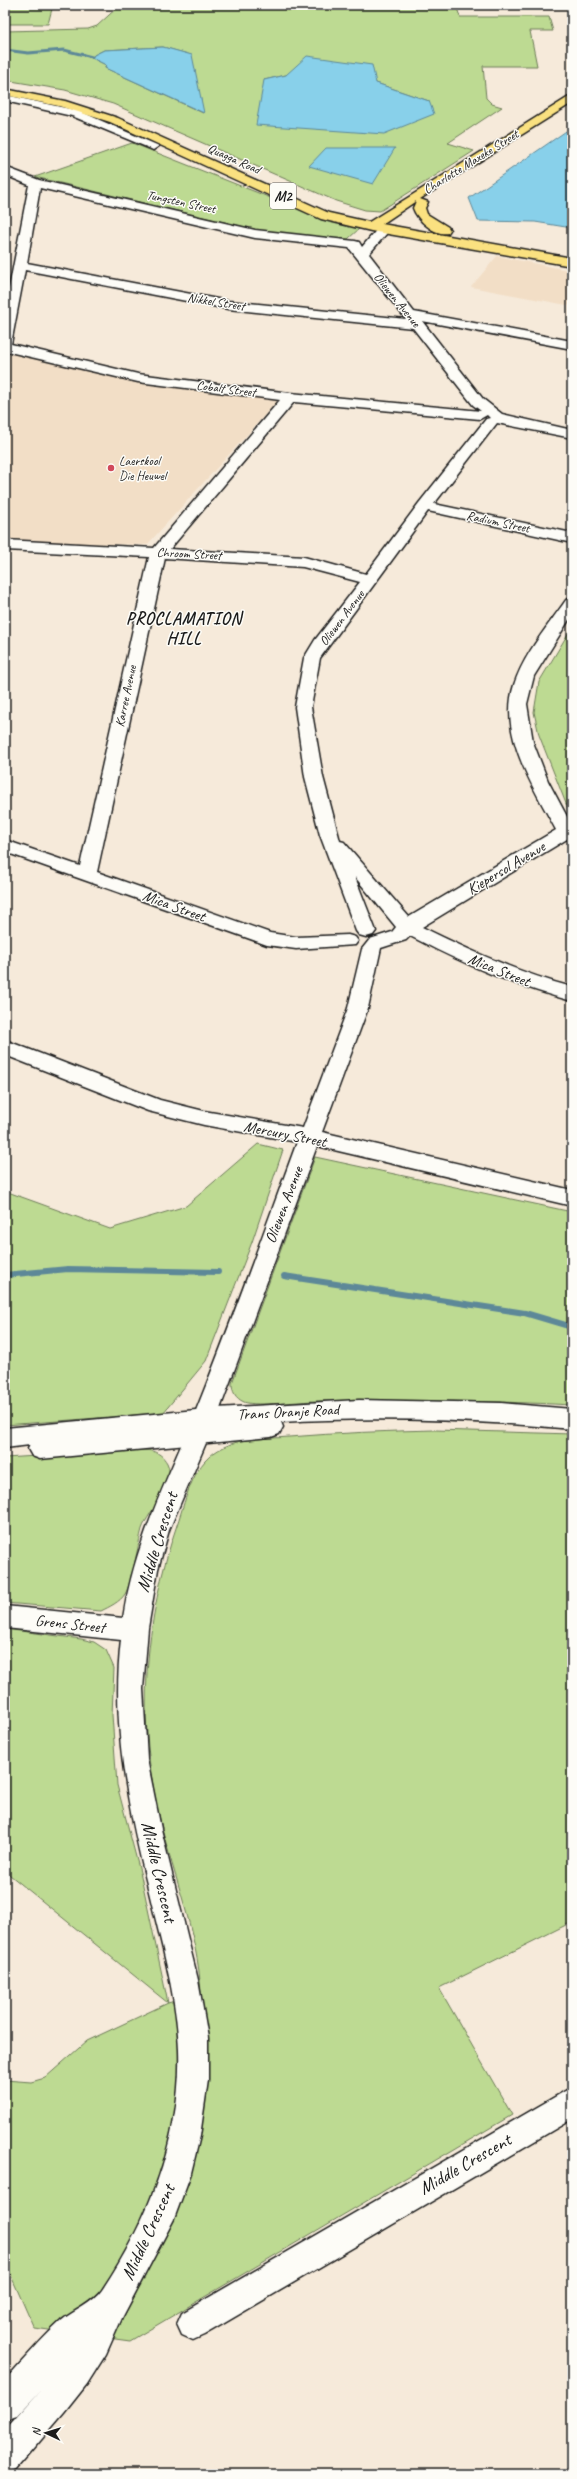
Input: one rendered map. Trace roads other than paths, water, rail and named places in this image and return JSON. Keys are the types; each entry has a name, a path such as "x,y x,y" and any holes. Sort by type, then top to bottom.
{"main road":[{"name":"Quagga Road","path":"5,83 70,95 105,106 249,168"},
{"name":"Quagga Road","path":"5,92 88,110 325,216 444,230 572,252"},
{"name":"Charlotte Maxeke Street","path":"383,223 572,98"},
{"name":"Charlotte Maxeke Street","path":"383,223 422,202 572,105"},
{"path":"422,202 419,208 422,216 444,230"},
{"name":"Quagga Road","path":"352,210 383,223 572,262"}],"street":[{"path":"5,98 75,113 153,146"},
{"name":"Tungsten Street","path":"5,171 35,184 262,235 359,250"},
{"path":"5,344 35,184"},
{"path":"359,250 383,223"},
{"name":"Oliewen Avenue","path":"201,1426 358,1008 368,970 364,940 356,909 329,835 314,777 303,707 312,658 321,643 370,580 486,418 359,250"},
{"name":"Nikkel Street","path":"19,266 228,305 412,319 572,346"},
{"name":"Cobalt Street","path":"5,347 138,378 290,397 450,413 572,434"},
{"name":"Karree Avenue","path":"87,875 158,552 290,397"},
{"name":"Radium Street","path":"424,506 572,538"},
{"name":"Chroom Street","path":"5,545 290,560 370,580"},
{"name":"Kiepersol Avenue","path":"364,940 402,933 569,832 531,762 524,740 520,718 520,700 522,686 572,603"},
{"name":"Oliewen Avenue","path":"329,835 402,933"},
{"name":"Mica Street","path":"5,846 266,939 296,943 364,940"},
{"name":"Mica Street","path":"402,933 530,983 572,994"},
{"name":"Mercury Street","path":"5,1047 155,1106 204,1118 310,1137 572,1198"},
{"name":"Trans Oranje Road","path":"5,1452 201,1426 360,1409 438,1409 514,1412 572,1419"},
{"name":"Trans Oranje Road","path":"5,1438 201,1426 262,1428 431,1422 572,1422"},
{"name":"Middle Crescent","path":"5,2456 61,2390 94,2344 112,2303 142,2253 163,2209 174,2176 188,2118 194,2063 190,2016 181,1968 136,1766 130,1692 135,1630 144,1575 157,1531 184,1462 201,1426"},
{"name":"Grens Street","path":"5,1617 135,1630"},
{"name":"Middle Crescent","path":"193,2324 572,2102"},
{"name":"Middle Crescent","path":"5,2404 72,2333 112,2303"}],"water":[{"path":"163,47 192,55 204,113 105,68 106,65 92,58 94,55 104,50"},
{"path":"307,56 372,65 376,83 429,101 434,114 384,134 256,125 264,80 286,75"},
{"path":"572,127 572,228 535,222 478,221 469,198"},
{"path":"326,148 395,148 373,184 309,166"}],"waterway":[{"path":"5,50 28,53 64,50 92,57"},
{"path":"5,1275 68,1269 218,1272"},
{"path":"284,1276 525,1313 572,1327"}],"place":[{"name":"Laerskool Die Heuwel","path":"111,468"}],"district":[{"name":"PROCLAMATION HILL","path":"184,628"}]}
